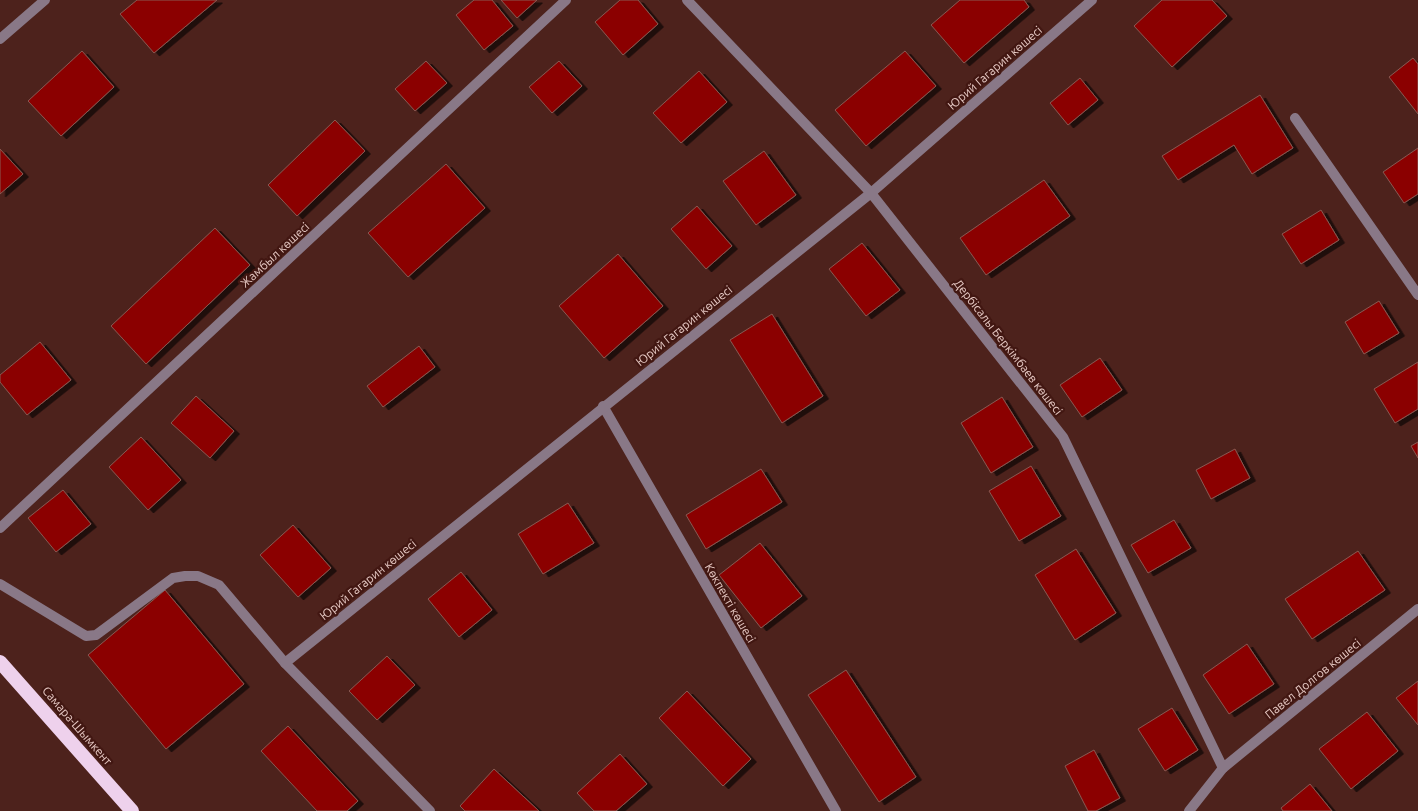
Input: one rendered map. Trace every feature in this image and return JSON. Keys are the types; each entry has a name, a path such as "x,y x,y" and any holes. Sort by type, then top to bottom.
{"highway":[{"name":"Самара-Шымкент","path":"0,662 132,811"}],"street":[{"path":"0,39 45,0"},
{"name":"Жамбыл көшесі","path":"0,528 566,0"},
{"name":"Дербісалы Беркімбаев көшесі","path":"687,0 870,193 1062,437 1223,768"},
{"name":"Юрий Гагарин көшесі","path":"285,663 870,193 1092,0"},
{"path":"1295,118 1418,295"},
{"name":"Көкпекті көшесі","path":"603,406 836,811"},
{"path":"0,584 86,636 96,636 173,578 198,576 218,585 285,663 430,811"},
{"name":"Павел Долгов көшесі","path":"1189,811 1223,768 1418,609"}],"building":[{"path":"137,0 217,0 154,53 120,14"},
{"path":"474,0 492,0 513,26 484,50 456,15"},
{"path":"501,0 537,0 517,18"},
{"path":"620,0 638,0 658,24 623,55 595,22"},
{"path":"960,0 1024,0 1029,7 964,63 931,25"},
{"path":"1162,0 1212,0 1227,16 1172,67 1134,26"},
{"path":"82,51 114,87 61,136 28,101"},
{"path":"905,51 936,86 866,146 835,110"},
{"path":"1413,58 1418,64 1418,114 1389,77"},
{"path":"426,61 447,83 415,111 395,89"},
{"path":"559,61 582,86 552,113 529,87"},
{"path":"699,71 727,102 681,143 653,113"},
{"path":"1080,78 1098,100 1068,125 1050,103"},
{"path":"1260,95 1293,148 1252,174 1234,145 1178,180 1162,156"},
{"path":"335,120 365,151 297,216 268,185"},
{"path":"1418,148 1418,194 1404,203 1383,172"},
{"path":"0,149 23,174 0,194"},
{"path":"764,151 796,195 756,225 723,181"},
{"path":"446,164 485,208 408,277 368,233"},
{"path":"1044,180 1070,216 986,275 960,238"},
{"path":"697,206 732,246 706,269 671,229"},
{"path":"1321,210 1339,240 1301,264 1282,234"},
{"path":"215,228 250,265 146,364 111,326"},
{"path":"862,243 900,290 866,316 829,269"},
{"path":"618,254 663,306 604,358 559,306"},
{"path":"1379,301 1399,333 1364,354 1345,322"},
{"path":"772,314 823,396 782,423 730,340"},
{"path":"40,342 71,380 27,415 0,382 0,375"},
{"path":"419,346 435,367 383,407 367,386"},
{"path":"1100,358 1122,390 1082,417 1060,385"},
{"path":"1418,362 1418,409 1395,423 1374,389"},
{"path":"196,396 234,431 210,458 171,423"},
{"path":"1002,397 1033,447 991,473 961,423"},
{"path":"141,437 181,480 148,510 109,467"},
{"path":"1418,442 1418,458 1411,446"},
{"path":"1235,449 1250,478 1211,499 1196,470"},
{"path":"1031,466 1061,516 1019,541 989,491"},
{"path":"761,469 782,502 706,549 686,515"},
{"path":"63,490 91,524 56,552 28,518"},
{"path":"568,503 594,543 543,574 518,534"},
{"path":"1174,520 1191,548 1148,573 1131,545"},
{"path":"293,525 331,568 298,597 260,555"},
{"path":"760,543 802,596 761,628 719,575"},
{"path":"1076,549 1116,613 1075,640 1035,575"},
{"path":"1358,551 1385,590 1312,639 1285,599"},
{"path":"461,572 492,610 459,637 428,599"},
{"path":"165,590 244,684 166,749 88,655"},
{"path":"1247,644 1274,684 1229,714 1203,675"},
{"path":"387,656 415,685 377,720 349,691"},
{"path":"846,670 916,777 879,802 808,695"},
{"path":"1418,681 1418,725 1396,698"},
{"path":"687,691 751,759 723,786 659,718"},
{"path":"1172,708 1198,750 1165,771 1138,729"},
{"path":"1367,712 1398,751 1351,789 1319,749"},
{"path":"288,726 358,801 347,811 317,811 261,751"},
{"path":"1094,750 1120,798 1096,811 1088,811 1065,766"},
{"path":"620,754 647,784 616,811 594,811 577,793"},
{"path":"494,769 539,811 465,811 460,806"},
{"path":"1310,784 1332,811 1283,811 1281,808"}]}
